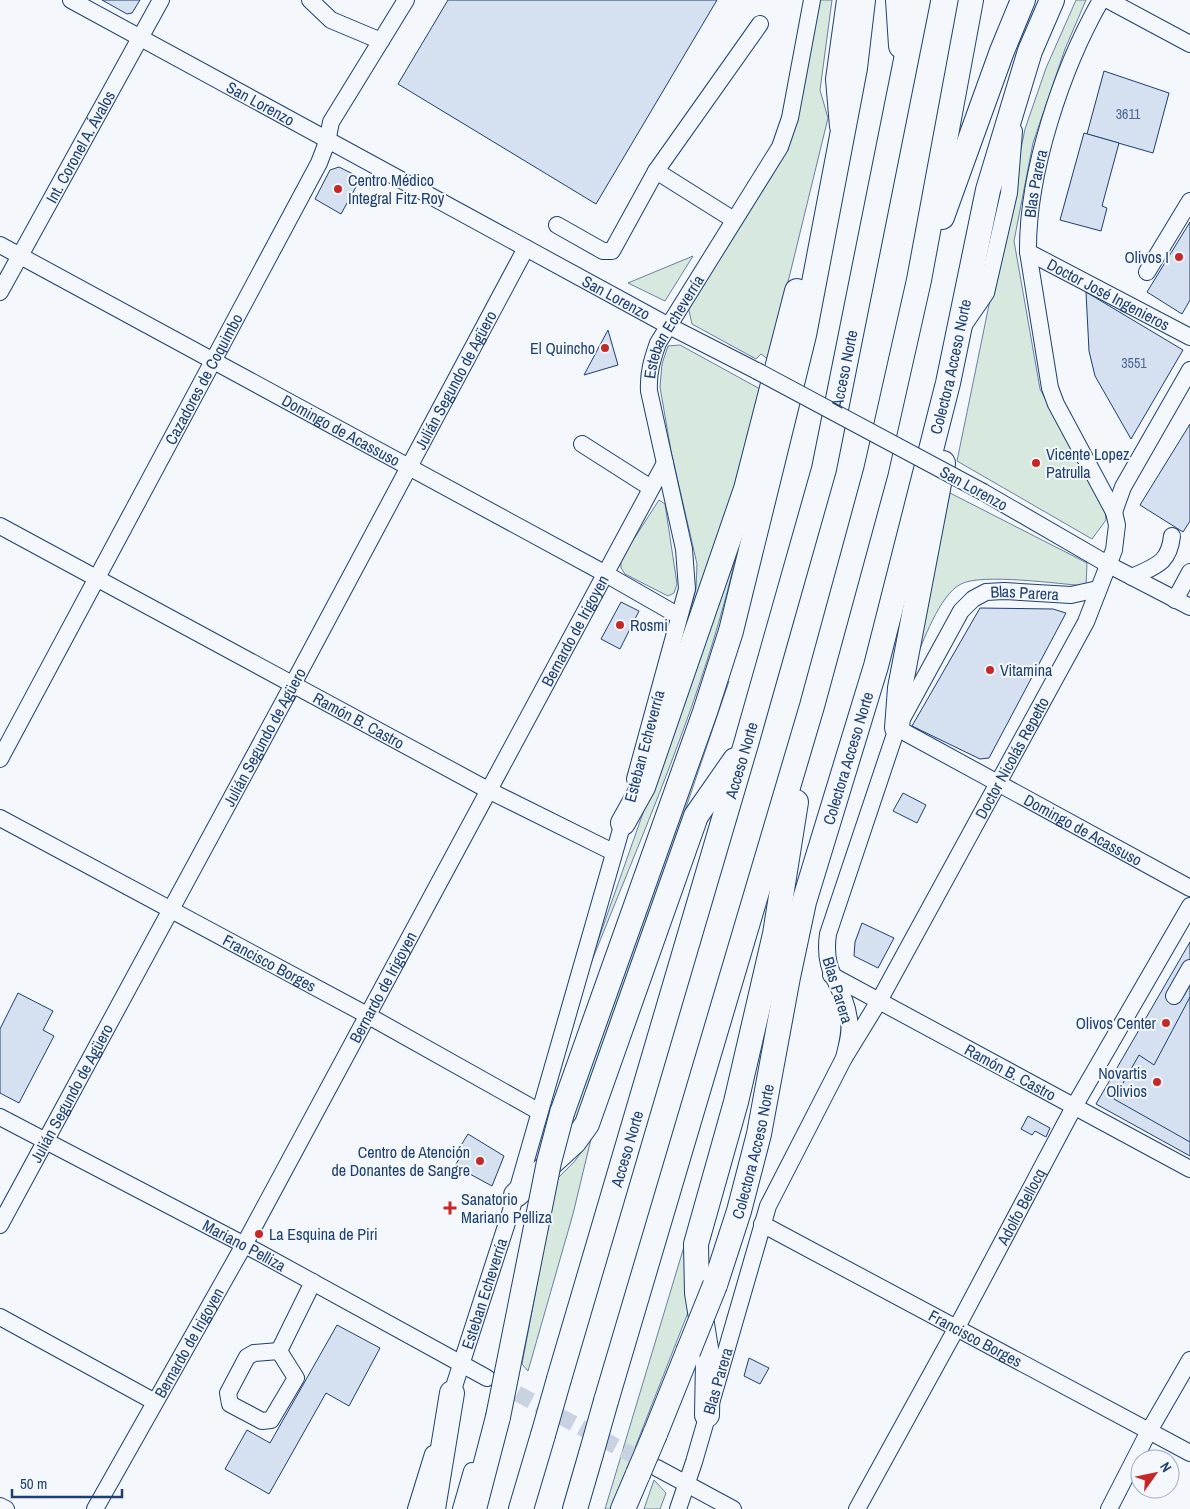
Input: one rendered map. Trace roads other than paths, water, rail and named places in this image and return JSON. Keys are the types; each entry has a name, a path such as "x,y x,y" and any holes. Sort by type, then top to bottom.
{"highway":[{"path":"474,1509 498,1420 549,1162 562,1113 705,712 731,631 787,409 840,148 854,68 863,0"},
{"path":"898,0 903,82"},
{"name":"Acceso Norte","path":"521,1509 746,744 832,437 918,0"},
{"path":"575,1509 812,706 876,471 919,280 970,0"},
{"path":"919,280 1002,51 1023,0"},
{"name":"Colectora Acceso Norte","path":"623,1509 639,1485 655,1434 715,1285 739,1211 759,1134 804,902 876,666 948,383 988,190 1030,50 1052,0"},
{"path":"1016,101 1070,0"},
{"path":"623,823 643,788 746,489 807,253 840,148"},
{"path":"897,728 900,688 958,394 958,332"},
{"path":"707,1416 708,1361 697,1293 696,1244 736,1102 775,934 812,706"},
{"path":"516,1195 574,1142 587,1124 696,816 746,744"},
{"path":"433,1509 452,1393"}],"street":[{"name":"San Lorenzo","path":"70,0 327,142 983,492 1109,565 1190,607"},
{"name":"Int. Coronel A. Ávalos","path":"0,292 161,0"},
{"path":"310,0 331,20 381,41"},
{"name":"Cazadores de Coquimbo","path":"0,760 319,162 327,142 331,122 406,0"},
{"name":"Esteban Echeverría","path":"416,1509 516,1195 612,852 623,823 687,589 687,572 649,391 648,375 658,343 780,147 790,118 812,0"},
{"path":"840,148 834,79 844,0"},
{"path":"1002,51 1010,0"},
{"name":"Blas Parera","path":"1101,0 1074,55 1047,132 1035,182 1028,234 1028,252 1050,388 1114,512"},
{"path":"1108,0 1190,44"},
{"path":"557,225 603,251 612,252 656,172 760,24"},
{"path":"656,172 734,220"},
{"path":"1147,272 1190,201"},
{"name":"Domingo de Acassuso","path":"0,245 214,360 680,616"},
{"name":"Julián Segundo de Agüero","path":"0,1225 292,686 526,248"},
{"name":"Doctor José Ingenieros","path":"1028,252 1190,337"},
{"name":"Doctor Nicolás Repetto","path":"844,1058 879,1001 1086,622 1109,565 1117,538 1114,512 1122,487 1190,370"},
{"path":"582,444 651,488"},
{"name":"Bernardo de Irigoyen","path":"95,1509 244,1245 604,573 665,463"},
{"name":"Ramón B. Castro","path":"0,526 292,686 488,790 612,852"},
{"path":"1132,577 1161,564 1170,551 1172,536"},
{"path":"1175,600 1190,572"},
{"name":"Blas Parera","path":"678,1509 687,1484 762,1224 775,1188 844,1058 849,1038 849,1018 840,992 831,975 826,949 832,918 897,728 951,625 961,610 973,599 986,592 1004,590 1071,595 1098,589"},
{"name":"Domingo de Acassuso","path":"897,728 1190,888"},
{"name":"Francisco Borges","path":"0,818 367,1015 538,1111"},
{"name":"Adolfo Bellocq","path":"857,1509 956,1329 1074,1105 1190,906"},
{"path":"1174,996 1190,968"},
{"name":"Ramón B. Castro","path":"831,975 1190,1169"},
{"name":"Mariano Pelliza","path":"0,1116 313,1282 487,1378"},
{"name":"Francisco Borges","path":"762,1224 1190,1453"},
{"path":"279,1351 313,1282"},
{"path":"0,1317 155,1402"},
{"path":"279,1351 296,1378 271,1420 262,1420 230,1404 228,1393 247,1357 254,1353 279,1351"},
{"path":"1109,1509 1149,1431 1190,1360"},
{"path":"461,1509 473,1467 498,1420"},
{"path":"639,1485 687,1484 733,1509"},
{"path":"0,1506 6,1509"}],"tunnel":[{"path":"496,1382 651,1465"}],"place":[{"name":"Centro Médico Integral Fitz Roy","path":"338,189"},
{"name":"Olivos I","path":"1179,257"},
{"name":"El Quincho","path":"605,348"},
{"name":"Vicente Lopez Patrulla","path":"1036,463"},
{"name":"Rosmi","path":"620,625"},
{"name":"Vitamina","path":"990,670"},
{"name":"Olivos Center","path":"1166,1023"},
{"name":"Novartis Olivios","path":"1157,1082"},
{"name":"Centro de Atención de Donantes de Sangre","path":"480,1161"},
{"name":"Sanatorio Mariano Pelliza","path":"450,1208"},
{"name":"La Esquina de Piri","path":"259,1234"}]}
